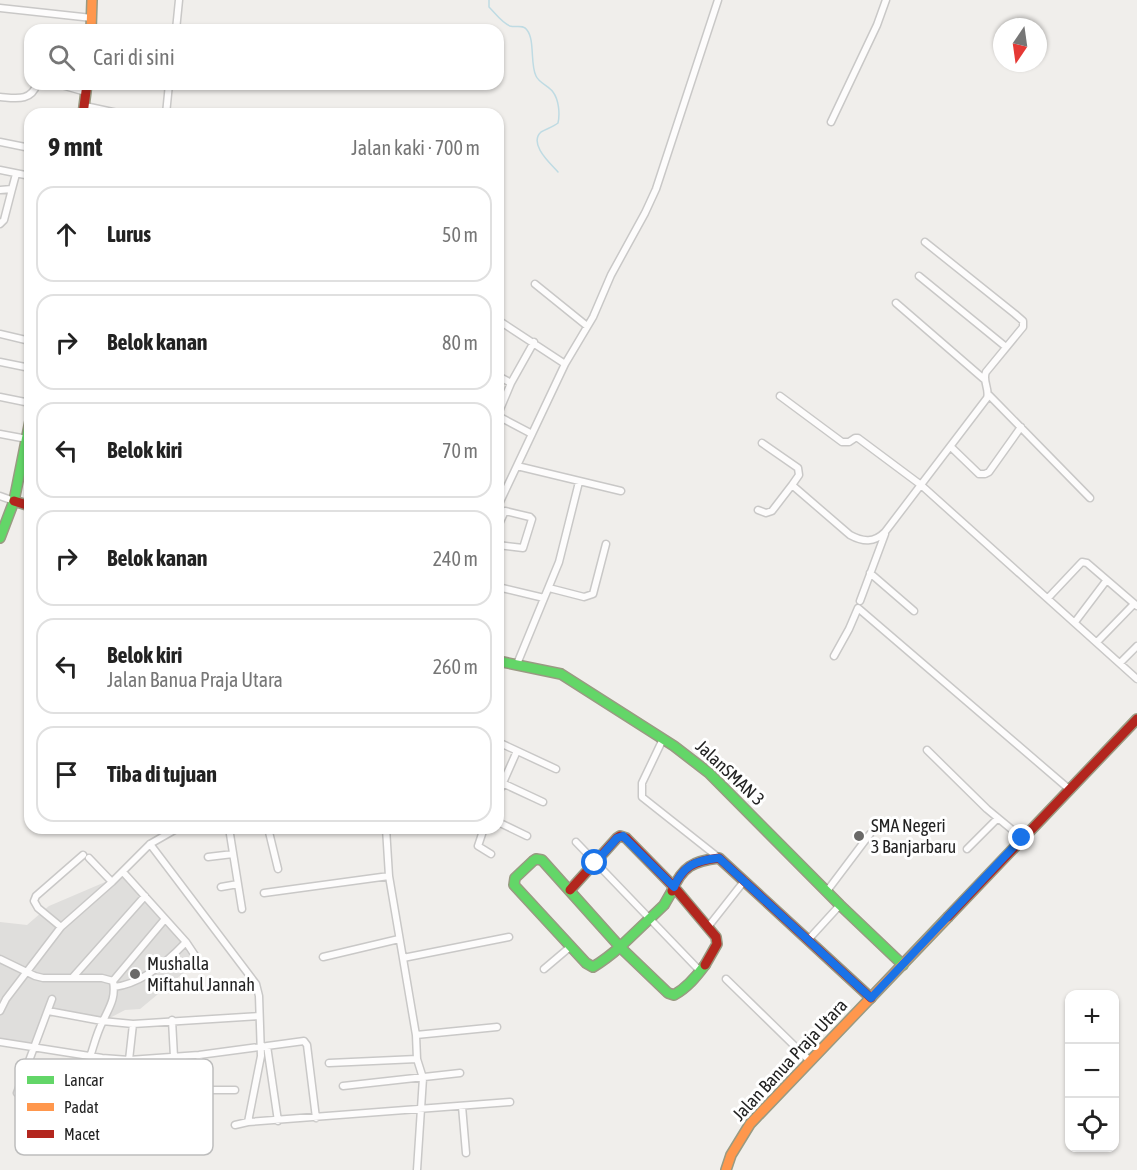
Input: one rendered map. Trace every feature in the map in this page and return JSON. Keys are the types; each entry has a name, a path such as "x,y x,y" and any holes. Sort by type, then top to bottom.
{"street":[{"path":"92,0 92,24"},
{"path":"177,24 179,0"},
{"path":"504,493 565,364 587,326 610,275 656,189 718,0"},
{"path":"831,122 877,25 886,0"},
{"path":"0,8 92,18"},
{"path":"0,97 24,98 35,90"},
{"path":"84,108 87,90"},
{"path":"167,108 168,90"},
{"path":"0,142 24,147"},
{"path":"0,170 24,175"},
{"path":"0,224 4,220 16,174"},
{"path":"0,190 12,189"},
{"path":"926,242 1023,321 1023,327 986,372 988,394 1090,498"},
{"path":"919,276 1006,347"},
{"path":"535,284 587,326"},
{"path":"896,303 985,380"},
{"path":"504,324 565,364"},
{"path":"0,334 24,340"},
{"path":"504,400 534,342"},
{"path":"0,362 24,367"},
{"path":"504,379 511,383"},
{"path":"860,601 885,532 951,447 988,394"},
{"path":"780,396 842,442 858,438 921,485 1137,679"},
{"path":"0,397 24,402"},
{"path":"504,418 532,434"},
{"path":"951,447 980,474 985,474 989,472 1021,427"},
{"path":"0,434 24,438"},
{"path":"758,510 766,513 772,511 799,475 798,468 762,443"},
{"path":"0,538 14,501 24,453"},
{"path":"517,466 621,491"},
{"path":"516,664 559,562 579,482"},
{"path":"792,485 857,539 871,541 885,532"},
{"path":"0,496 24,504"},
{"path":"504,513 505,511 532,519 523,548 504,546"},
{"path":"549,588 584,597 593,594 606,544"},
{"path":"1048,598 1083,562 1135,605 1097,642"},
{"path":"870,573 914,611"},
{"path":"1075,622 1106,581"},
{"path":"504,589 544,598"},
{"path":"834,656 858,608 1069,789"},
{"path":"1120,663 1137,646"},
{"name":"JalanSMAN 3","path":"504,662 561,674 684,753 709,773 903,965"},
{"name":"Jalan Banua Praja Utara","path":"726,1170 731,1155 750,1124 1137,719"},
{"path":"663,739 642,783 642,797 719,858 871,998"},
{"path":"504,745 556,769"},
{"path":"927,750 1022,838"},
{"path":"504,775 517,751"},
{"path":"504,784 543,801"},
{"path":"967,849 998,818"},
{"path":"504,825 527,836"},
{"path":"0,1011 3,998 28,973 62,927 123,872 150,844 168,834"},
{"path":"230,834 242,909"},
{"path":"269,834 278,869"},
{"path":"386,834 389,876 416,1035 417,1059 423,1078 417,1170"},
{"path":"482,834 477,846 491,854"},
{"path":"827,891 870,834"},
{"path":"570,890 617,838 623,836 674,887 716,937 717,944 700,971 676,995 670,995 620,946 539,859 533,861 515,878 514,885 536,911 592,967 620,946 666,901 674,887 683,871 691,864 719,858"},
{"path":"576,842 700,971"},
{"path":"150,844 256,984 259,996 259,1016 278,1121"},
{"path":"208,857 233,854"},
{"path":"62,927 38,908 34,901 36,896 86,856 112,882"},
{"path":"123,872 186,942 200,963"},
{"path":"264,893 389,876"},
{"path":"708,927 744,880"},
{"path":"220,886 238,884"},
{"path":"73,977 145,896"},
{"path":"808,940 840,905"},
{"path":"90,1057 102,1021 113,1003 114,984 165,919"},
{"path":"403,958 509,937"},
{"path":"323,957 399,939"},
{"path":"0,959 35,976 50,979 108,978 114,984 123,986 147,974 174,955 186,942"},
{"path":"544,969 570,947"},
{"path":"726,979 810,1061"},
{"path":"31,1059 52,999"},
{"path":"48,1011 133,1024 259,1016"},
{"path":"172,1020 174,1057"},
{"path":"129,1059 133,1024"},
{"path":"416,1035 497,1028"},
{"path":"144,1059 200,1055 304,1041 307,1045 316,1118"},
{"path":"0,1042 116,1059"},
{"path":"248,1122 264,1047"},
{"path":"200,1055 200,1059"},
{"path":"98,1059 102,1058"},
{"path":"329,1063 417,1059"},
{"path":"343,1086 460,1073"},
{"path":"213,1090 235,1090"},
{"path":"235,1125 248,1122 510,1102"},
{"path":"462,1106 466,1153"}],"shaded area":[{"path":"124,874 199,960 140,1009 125,1010 106,1020 47,1010 33,1042 0,1043 0,922 27,925 49,906"}],"waterway":[{"path":"489,0 489,7 504,23 524,27 527,30 531,40 536,76 557,99 558,123 541,132 537,142 542,154 558,172"}],"traffic: fast":[{"path":"0,538 14,501 24,451"},
{"path":"504,662 561,674 674,746 709,773 903,965"},
{"path":"672,891 664,905 621,946 618,949 593,967 586,963 514,885 515,878 533,861 542,860 620,947 668,993 674,995 683,989 705,965"}],"traffic: slow":[{"path":"91,24 92,0"},
{"path":"726,1170 731,1155 750,1124 948,917"}],"traffic: jam":[{"path":"84,108 86,90"},
{"path":"14,501 24,504"},
{"path":"948,917 1137,719"},
{"path":"570,890 617,838 620,836 626,838 674,887 716,937 717,944 705,965"},
{"path":"672,891 684,871 695,863 719,858 871,998"}],"place":[{"name":"SMA Negeri 3 Banjarbaru","path":"859,836"},
{"name":"Mushalla Miftahul Jannah","path":"135,974"}],"route":[{"path":"595,863 617,838 623,836 674,887 677,879 691,864 719,858 871,998 1022,838"}]}
